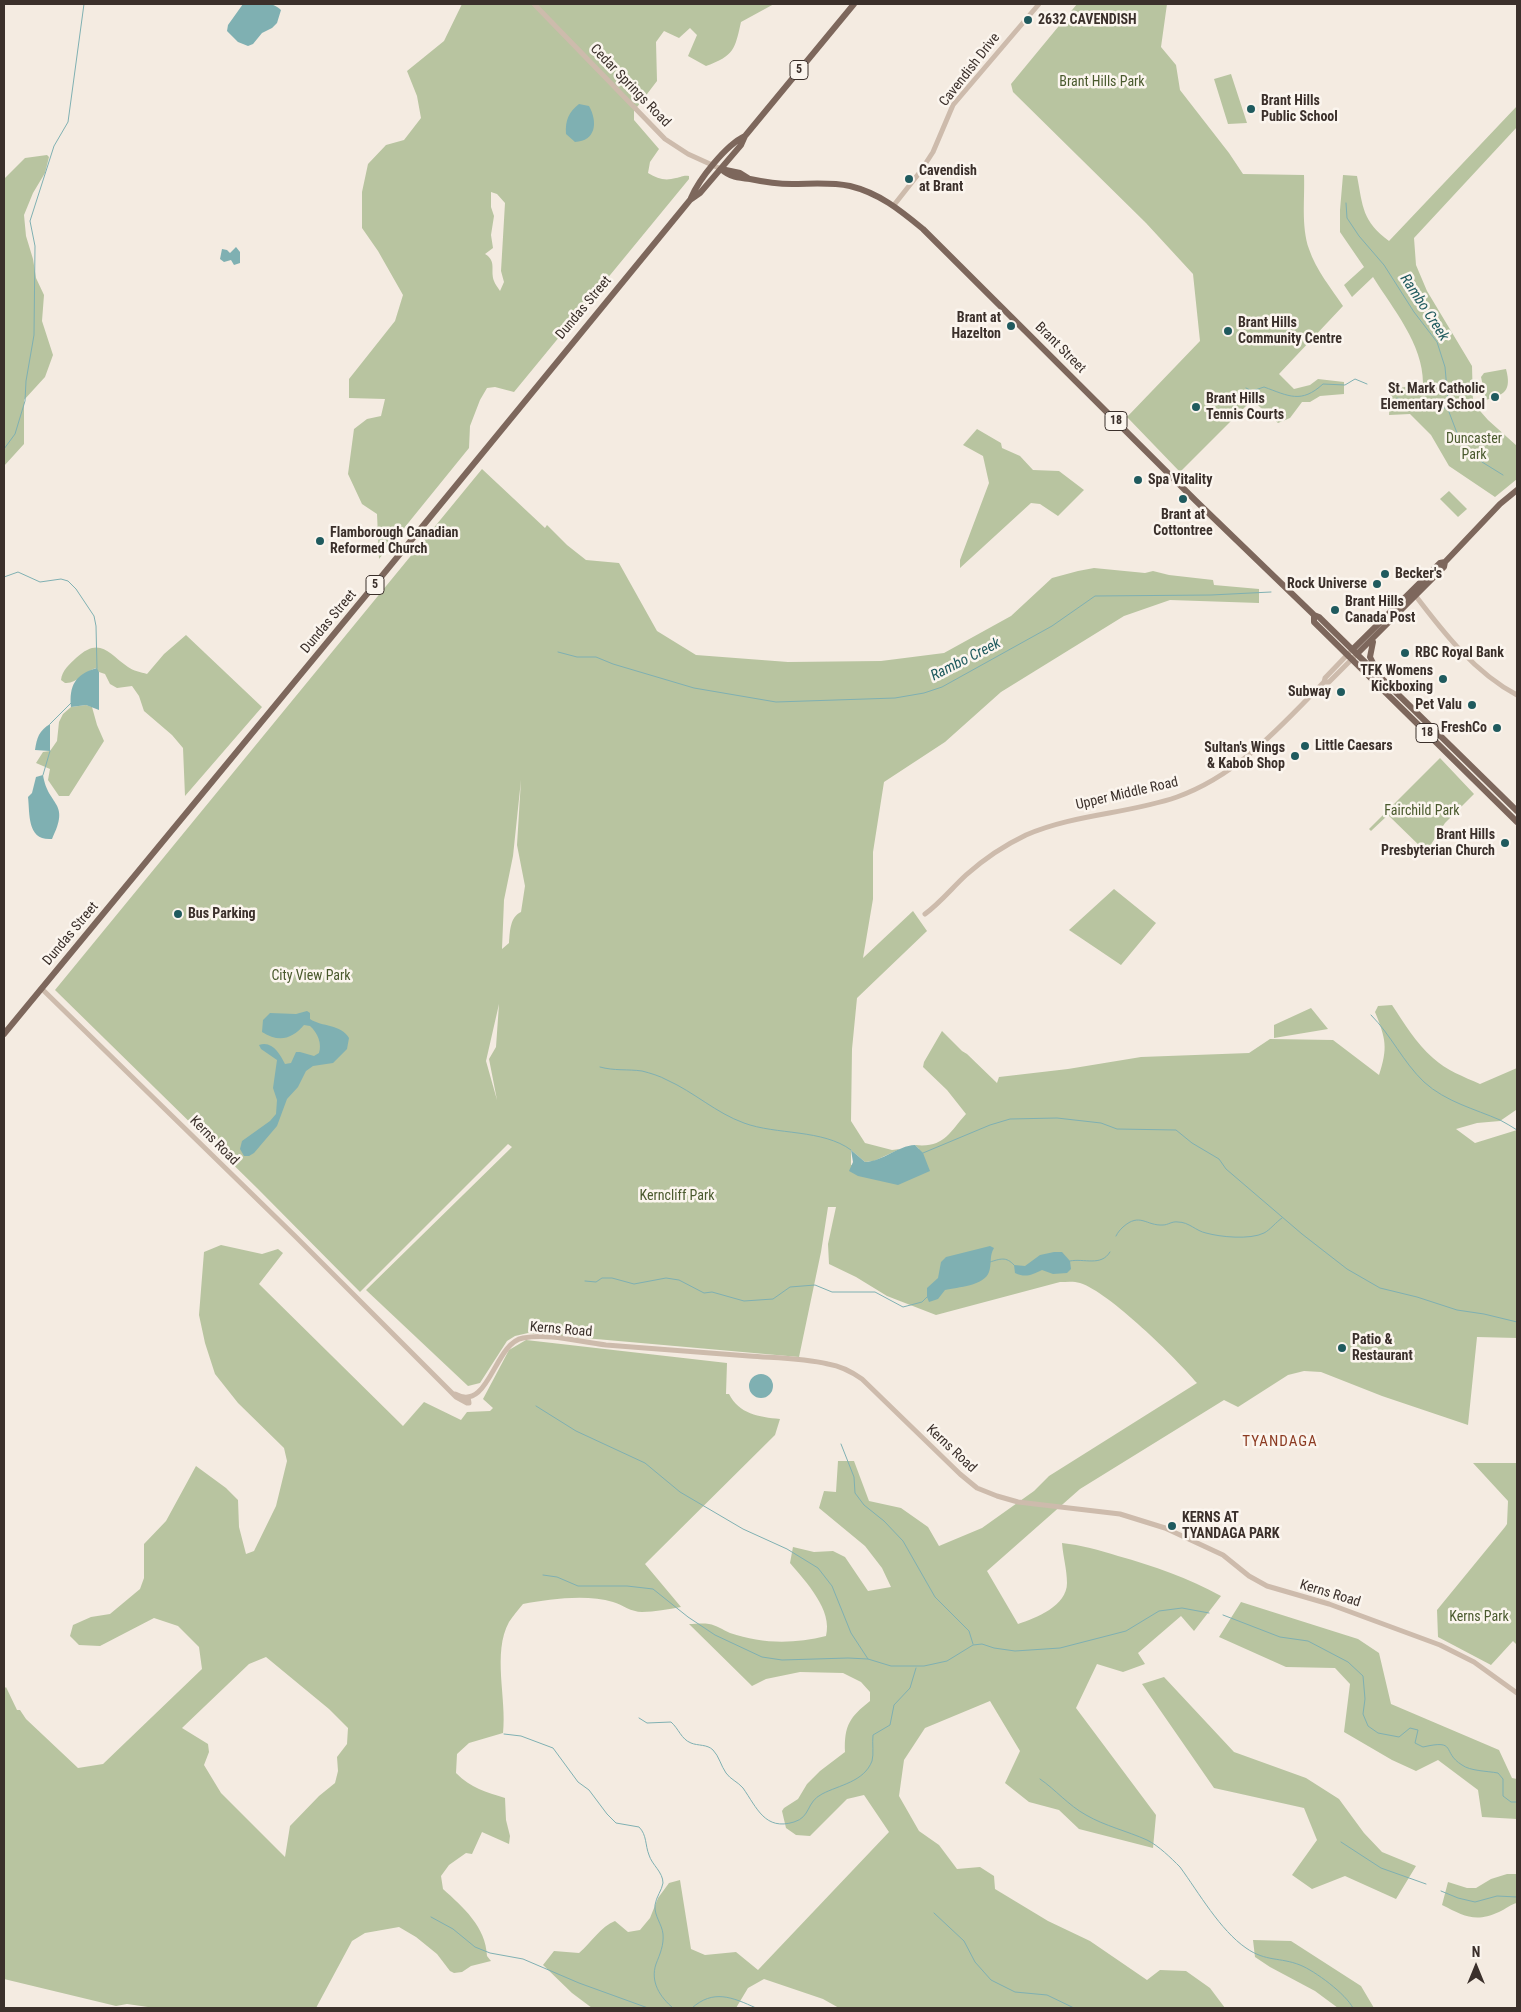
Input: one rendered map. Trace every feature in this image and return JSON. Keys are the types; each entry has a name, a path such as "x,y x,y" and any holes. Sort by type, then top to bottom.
{"main road":[{"name":"Dundas Street","path":"42,989 690,200 700,193 741,145 745,136 854,4"},
{"name":"Dundas Street","path":"690,200 694,190 713,166 736,140 745,136"},
{"name":"Brant Street","path":"721,169 740,174 749,179 774,184 836,184 863,190 894,205 923,228 1196,501 1314,615 1314,622 1380,676 1517,811"},
{"name":"Upper Middle Road","path":"1352,654 1440,563 1444,562 1500,504 1517,490"},
{"name":"Upper Middle Road","path":"1352,654 1376,636 1444,567 1444,562"},
{"path":"1376,636 1371,646 1370,657 1380,676"},
{"name":"Brant Street","path":"1352,654 1517,822"},
{"name":"5","path":"4,1034 42,989"}],"street":[{"name":"Cedar Springs Road","path":"534,4 665,139 688,154 721,169"},
{"name":"Cavendish Drive","path":"894,205 933,152 954,105 1039,4"},
{"path":"1415,596 1440,628 1465,653 1490,677 1517,695"},
{"name":"Upper Middle Road","path":"925,914 976,867 996,852 1027,835 1065,822 1176,797 1208,783 1245,760 1324,682 1325,678 1352,654"},
{"name":"Kerns Road","path":"42,989 455,1394 469,1400 484,1384 507,1346 520,1338 534,1336 603,1344 827,1363 843,1368 862,1379 960,1474 977,1488 1018,1502 1120,1514 1165,1528 1223,1555 1248,1576 1267,1586 1329,1604 1440,1644 1474,1662 1517,1693"}],"green space":[{"path":"462,4 774,4 741,22 732,50 722,59 706,66 688,56 697,35 690,28 679,38 664,31 656,42 657,81 634,111 634,120 659,149 650,162 648,173 662,179 689,176 689,179 514,392 495,387 487,388 470,426 469,448 379,559 377,514 362,504 348,474 354,429 367,419 381,416 385,399 349,398 349,379 395,321 403,295 378,251 362,228 362,192 368,164 386,145 404,140 421,118 417,96 407,71 444,41","holes":["491,192 497,194 505,203 501,271 504,282 500,291 494,281 491,260 485,254 493,248 491,235 494,216 491,207"]},
{"name":"Brant Hills Park","path":"1077,4 1167,4 1161,47 1176,65 1180,90 1243,174 1304,175 1304,222 1309,249 1320,272 1343,306 1279,374 1294,389 1310,385 1318,379 1344,382 1344,394 1320,396 1310,402 1302,402 1290,418 1278,423 1252,400 1180,472 1127,417 1200,341 1193,274 1146,223 1013,92 1011,84"},
{"path":"1231,74 1247,123 1228,124 1214,79"},
{"name":"Duncaster Park","path":"1517,106 1517,127 1414,238 1416,265 1427,291 1472,366 1473,403 1488,420 1517,446 1517,479 1495,497 1449,466 1431,435 1410,414 1389,415 1391,390 1423,383 1422,369 1418,354 1406,327 1373,277 1352,297 1344,285 1364,267 1340,232 1340,210 1343,175 1357,176 1365,213 1373,227 1389,241"},
{"path":"47,155 49,157 45,173 33,193 24,215 26,236 36,278 44,295 42,321 53,355 45,377 24,400 24,444 4,466 4,179 25,158"},
{"path":"1506,369 1508,382 1505,391 1498,396 1486,400 1481,377 1484,373"},
{"path":"977,429 1001,443 1002,448 1020,456 1033,470 1059,471 1084,490 1058,516 1040,504 1031,503 960,568 960,560 989,483 983,456 963,445"},
{"path":"482,469 545,528 547,525 567,545 586,560 619,563 657,631 696,655 788,662 881,661 944,653 1011,616 1052,578 1094,568 1145,573 1153,571 1169,575 1213,580 1214,585 1259,589 1259,603 1170,600 1124,616 1001,692 945,742 884,782 873,852 873,899 863,958 913,911 927,931 857,998 852,1049 851,1121 865,1143 892,1150 900,1149 874,1161 865,1162 851,1150 851,1165 882,1163 919,1149 915,1145 939,1142 950,1133 966,1114 947,1090 923,1067 942,1031 997,1083 999,1077 1068,1069 1141,1057 1249,1053 1270,1039 1333,1040 1379,1075 1385,1050 1382,1029 1375,1012 1378,1006 1392,1005 1421,1046 1438,1062 1455,1073 1480,1084 1517,1068 1516,1110 1500,1121 1477,1123 1456,1129 1475,1143 1517,1130 1517,1338 1477,1337 1468,1425 1382,1396 1321,1372 1304,1371 1288,1375 1238,1407 1224,1400 1080,1489 987,1571 1018,1624 1049,1610 1062,1598 1066,1591 1067,1583 1062,1543 1090,1548 1145,1564 1183,1578 1221,1596 1194,1631 1181,1616 1138,1653 1145,1664 1123,1672 1097,1664 1076,1708 1156,1815 1153,1848 1079,1829 1059,1810 1029,1802 1005,1783 1020,1751 990,1701 925,1728 904,1760 899,1796 919,1831 939,1845 957,1869 980,1867 994,1876 995,1889 1048,1921 1090,1941 1147,1980 1160,1970 1186,1971 1210,1988 1225,2008 839,2008 823,1999 764,1979 748,1988 736,2008 592,2008 572,1993 543,1965 554,1951 579,1953 610,1923 615,1921 628,1932 640,1930 650,1918 658,1898 669,1883 680,1880 691,1949 705,1955 736,1952 758,1970 889,1832 864,1795 847,1799 810,1836 796,1835 786,1828 782,1811 798,1799 807,1784 820,1771 845,1752 847,1728 853,1717 870,1701 870,1692 861,1682 843,1673 800,1672 766,1679 752,1686 689,1624 717,1626 742,1637 766,1641 814,1639 826,1636 826,1616 822,1606 790,1563 793,1547 814,1552 833,1551 845,1557 868,1591 891,1587 882,1568 865,1546 819,1508 824,1491 836,1492 838,1461 854,1461 869,1501 901,1508 928,1527 939,1546 982,1528 1034,1491 1049,1476 1197,1383 1142,1327 1093,1289 1073,1282 1060,1282 936,1315 887,1296 856,1277 829,1264 828,1244 836,1207 828,1207 821,1252 799,1357 528,1333 515,1336 507,1341 480,1383 468,1386 366,1290 512,1147 508,1144 360,1292 55,990","holes":["521,780 517,845 525,886 521,912 517,914 513,921 510,929 509,943 502,949 504,900 513,856","499,1004 496,1047 489,1059 497,1100 486,1061"]},
{"path":"1449,491 1467,509 1458,517 1440,499"},
{"path":"186,635 262,707 185,796 183,748 172,735 144,711 139,696 132,686 117,688 110,684 105,674 99,672 96,668 73,682 65,683 61,680 65,670 76,658 84,651 98,647 109,652 130,668 147,674 164,654"},
{"path":"86,705 92,707 104,741 69,796 59,796 48,780 50,769 36,763 43,752 50,751 57,741 59,722 63,714 71,707"},
{"name":"Fairchild Park","path":"1440,758 1474,794 1445,823 1426,852 1388,815 1371,831 1369,829"},
{"path":"1114,889 1156,923 1121,965 1069,930"},
{"path":"1311,1008 1328,1029 1274,1038 1274,1025"},
{"path":"221,1245 262,1254 278,1249 283,1253 259,1284 403,1426 424,1402 461,1420 467,1412 490,1411 493,1408 483,1399 509,1350 526,1340 727,1363 726,1394 729,1394 738,1406 750,1413 780,1419 775,1435 645,1564 681,1607 642,1612 634,1611 617,1603 592,1598 556,1599 523,1604 509,1622 501,1648 503,1733 469,1743 457,1754 456,1773 473,1786 505,1798 506,1820 510,1836 509,1844 482,1832 472,1854 466,1853 449,1865 441,1876 443,1889 465,1910 478,1927 483,1936 487,1956 491,1961 471,1966 462,1972 454,1973 450,1971 437,1954 416,1937 399,1927 365,1933 352,1941 316,2008 155,2008 127,2004 116,2006 4,1979 4,1689 6,1687 17,1710 20,1710 26,1719 78,1768 103,1764 202,1669 199,1647 178,1626 154,1618 100,1646 79,1645 70,1636 73,1625 91,1617 110,1614 140,1589 144,1578 144,1544 166,1521 196,1466 226,1488 238,1500 239,1527 246,1554 254,1551 276,1506 287,1461 284,1448 238,1403 215,1374 205,1343 199,1315 204,1252","holes":["266,1657 329,1709 348,1728 347,1744 337,1757 338,1771 335,1783 319,1796 290,1826 285,1857 221,1793 204,1765 209,1752 208,1744 182,1728 249,1664"]},
{"name":"Kerns Park","path":"1473,1463 1517,1463 1517,1645 1513,1641 1491,1665 1438,1637 1437,1610 1507,1524 1508,1501"},
{"path":"1241,1602 1358,1639 1379,1653 1391,1704 1499,1750 1512,1778 1517,1779 1517,1819 1482,1817 1478,1790 1438,1760 1416,1771 1392,1760 1344,1732 1350,1684 1335,1668 1286,1667 1219,1637"},
{"path":"1164,1677 1234,1752 1306,1778 1339,1799 1364,1833 1382,1852 1416,1866 1396,1899 1345,1876 1312,1889 1292,1875 1317,1840 1304,1808 1214,1788 1142,1684"},
{"path":"1507,1874 1517,1874 1517,1903 1502,1911 1476,1918 1463,1915 1442,1905 1448,1882 1467,1888 1476,1888 1491,1879"},
{"path":"1253,1940 1291,1941 1361,1986 1374,2008 1338,2008 1315,1991 1255,1957"}],"water":[{"path":"243,4 268,4 281,10 277,23 262,33 253,44 248,46 238,42 227,31 228,25"},
{"path":"579,104 589,106 594,118 594,124 591,134 587,138 575,142 566,134 566,125 570,113"},
{"path":"236,247 240,252 240,263 234,265 231,260 224,262 220,259 222,249 230,253"},
{"path":"97,668 99,672 99,710 86,705 71,707 71,693 75,682 83,674"},
{"path":"50,724 50,751 35,750 39,735"},
{"path":"43,775 49,793 59,810 57,827 52,839 44,839 38,836 31,826 30,819 28,797 32,793 36,777"},
{"path":"307,1011 310,1013 310,1019 315,1022 346,1033 349,1038 347,1049 333,1063 313,1066 306,1071 298,1087 287,1099 277,1126 254,1153 244,1156 240,1149 242,1141 270,1121 276,1114 277,1100 273,1088 277,1060 261,1049 259,1045 268,1044 272,1046 285,1064 291,1063 296,1052 314,1056 320,1050 319,1039 310,1026 304,1025 295,1034 285,1038 274,1038 262,1032 263,1020 270,1013 296,1014"},
{"path":"915,1145 923,1153 930,1171 898,1185 858,1176 849,1171 853,1162 851,1150 865,1162"},
{"path":"990,1246 994,1248 990,1269 986,1277 970,1285 945,1290 938,1299 929,1302 927,1288 938,1278 941,1262 946,1257"},
{"path":"1062,1252 1070,1261 1071,1269 1067,1273 1053,1274 1042,1270 1028,1275 1015,1273 1014,1265 1025,1266 1040,1255"},
{"path":"761,1374 769,1378 773,1386 769,1394 761,1398 753,1394 749,1386 753,1378"}],"waterway":[{"path":"4,449 15,434 25,401 26,381 34,335 35,246 30,221 54,146 68,122 84,4"},
{"name":"Rambo Creek","path":"1346,203 1347,218 1359,236 1384,265 1414,312 1437,342 1445,367 1449,412 1457,433 1482,462 1503,475"},
{"path":"1246,388 1252,391 1264,387 1288,395 1301,396 1308,394 1323,384 1345,385 1355,379 1367,384"},
{"path":"1397,398 1418,408 1449,408"},
{"path":"4,577 18,572 40,582 61,579 68,581 76,589 94,616 97,668"},
{"name":"Rambo Creek","path":"558,652 577,657 596,657 613,664 694,688 776,702 895,698 924,693 942,687 1052,626 1095,596 1211,595 1271,592"},
{"path":"50,724 71,703"},
{"path":"43,775 50,751"},
{"path":"1371,1015 1424,1082 1451,1100 1500,1120 1517,1130"},
{"path":"600,1067 642,1071 655,1075 677,1085 724,1114 744,1123 757,1127 813,1135 840,1143 851,1150"},
{"path":"923,1153 990,1125 1010,1119 1057,1118 1101,1123 1117,1129 1176,1130 1192,1143 1219,1159 1226,1169 1302,1234 1347,1269 1380,1288 1417,1297 1457,1310 1517,1322"},
{"path":"1116,1236 1129,1223 1139,1220 1157,1225 1182,1222 1202,1232 1227,1237 1251,1237 1266,1232 1282,1218"},
{"path":"1070,1261 1097,1261 1106,1257 1110,1252"},
{"path":"990,1262 1006,1259 1014,1265"},
{"path":"585,1281 596,1282 602,1278 612,1278 634,1284 666,1278 679,1280 704,1293 712,1292 744,1301 773,1299 790,1287 815,1285 832,1292 875,1292 903,1307 922,1302 927,1297"},
{"path":"536,1406 576,1431 645,1463 680,1492 743,1529 787,1549 818,1568 832,1586 851,1633 868,1659"},
{"path":"841,1444 854,1477 855,1493 864,1505 884,1521 903,1541 935,1597 969,1631 973,1644"},
{"path":"543,1575 557,1577 578,1586 627,1586 653,1589 688,1617 715,1635 762,1657 782,1660 848,1658 868,1659 891,1666 924,1666 947,1661 973,1645 982,1644 1015,1651 1060,1648 1126,1631 1159,1611 1182,1608 1209,1613"},
{"path":"1223,1615 1280,1637 1308,1641 1348,1662 1363,1676 1365,1699 1363,1714 1368,1726 1378,1733 1399,1737 1410,1728 1418,1730 1415,1743 1423,1747 1445,1746 1452,1756 1465,1767 1498,1773 1503,1779 1503,1796 1511,1802 1517,1802"},
{"path":"639,1718 647,1723 671,1722 688,1741 711,1748 717,1755 726,1773 743,1788 763,1816 776,1823 784,1824 794,1822 803,1817 817,1797 863,1774 873,1758 873,1735 890,1725 894,1705 910,1688 916,1668"},
{"path":"504,1734 521,1736 553,1748 578,1782 589,1790 616,1823 639,1827 642,1830 650,1859 663,1879 655,1905 663,1938 654,1971 655,1983 660,1994 673,2008"},
{"path":"1040,1779 1073,1807 1086,1815 1156,1845 1180,1867 1210,1910 1236,1940 1260,1955 1306,1968 1337,1990 1353,2008"},
{"path":"1341,1842 1381,1868 1426,1884"},
{"path":"1441,1891 1475,1902 1497,1896 1517,1897"},
{"path":"934,1913 964,1941 975,1962 991,1980 1015,1992 1047,1995 1074,2008"},
{"path":"431,1917 453,1929 475,1947 490,1953 523,1959 579,1983 648,2008"},
{"path":"692,2008 707,1998 715,1997 731,1998 756,2008"}],"place":[{"name":"2632 CAVENDISH","path":"1028,20"},
{"name":"Brant Hills Public School","path":"1251,109"},
{"name":"Cavendish at Brant","path":"909,179"},
{"name":"Brant at Hazelton","path":"1011,326"},
{"name":"Brant Hills Community Centre","path":"1228,331"},
{"name":"St. Mark Catholic Elementary School","path":"1495,397"},
{"name":"Brant Hills Tennis Courts","path":"1196,407"},
{"name":"Spa Vitality","path":"1138,480"},
{"name":"Brant at Cottontree","path":"1183,499"},
{"name":"Flamborough Canadian Reformed Church","path":"320,541"},
{"name":"Becker's","path":"1385,574"},
{"name":"Rock Universe","path":"1377,584"},
{"name":"Brant Hills Canada Post","path":"1335,610"},
{"name":"RBC Royal Bank","path":"1405,653"},
{"name":"TFK Womens Kickboxing","path":"1443,679"},
{"name":"Subway","path":"1341,692"},
{"name":"Pet Valu","path":"1472,705"},
{"name":"FreshCo","path":"1497,728"},
{"name":"Little Caesars","path":"1305,746"},
{"name":"Sultan's Wings & Kabob Shop","path":"1295,756"},
{"name":"Brant Hills Presbyterian Church","path":"1505,843"},
{"name":"Bus Parking","path":"178,914"},
{"name":"Patio & Restaurant","path":"1342,1348"},
{"name":"KERNS AT TYANDAGA PARK","path":"1172,1526"}],"district":[{"name":"TYANDAGA","path":"1280,1442"}],"park label":[{"name":"City View Park","path":"311,976"},
{"name":"Kerncliff Park","path":"677,1196"}]}
